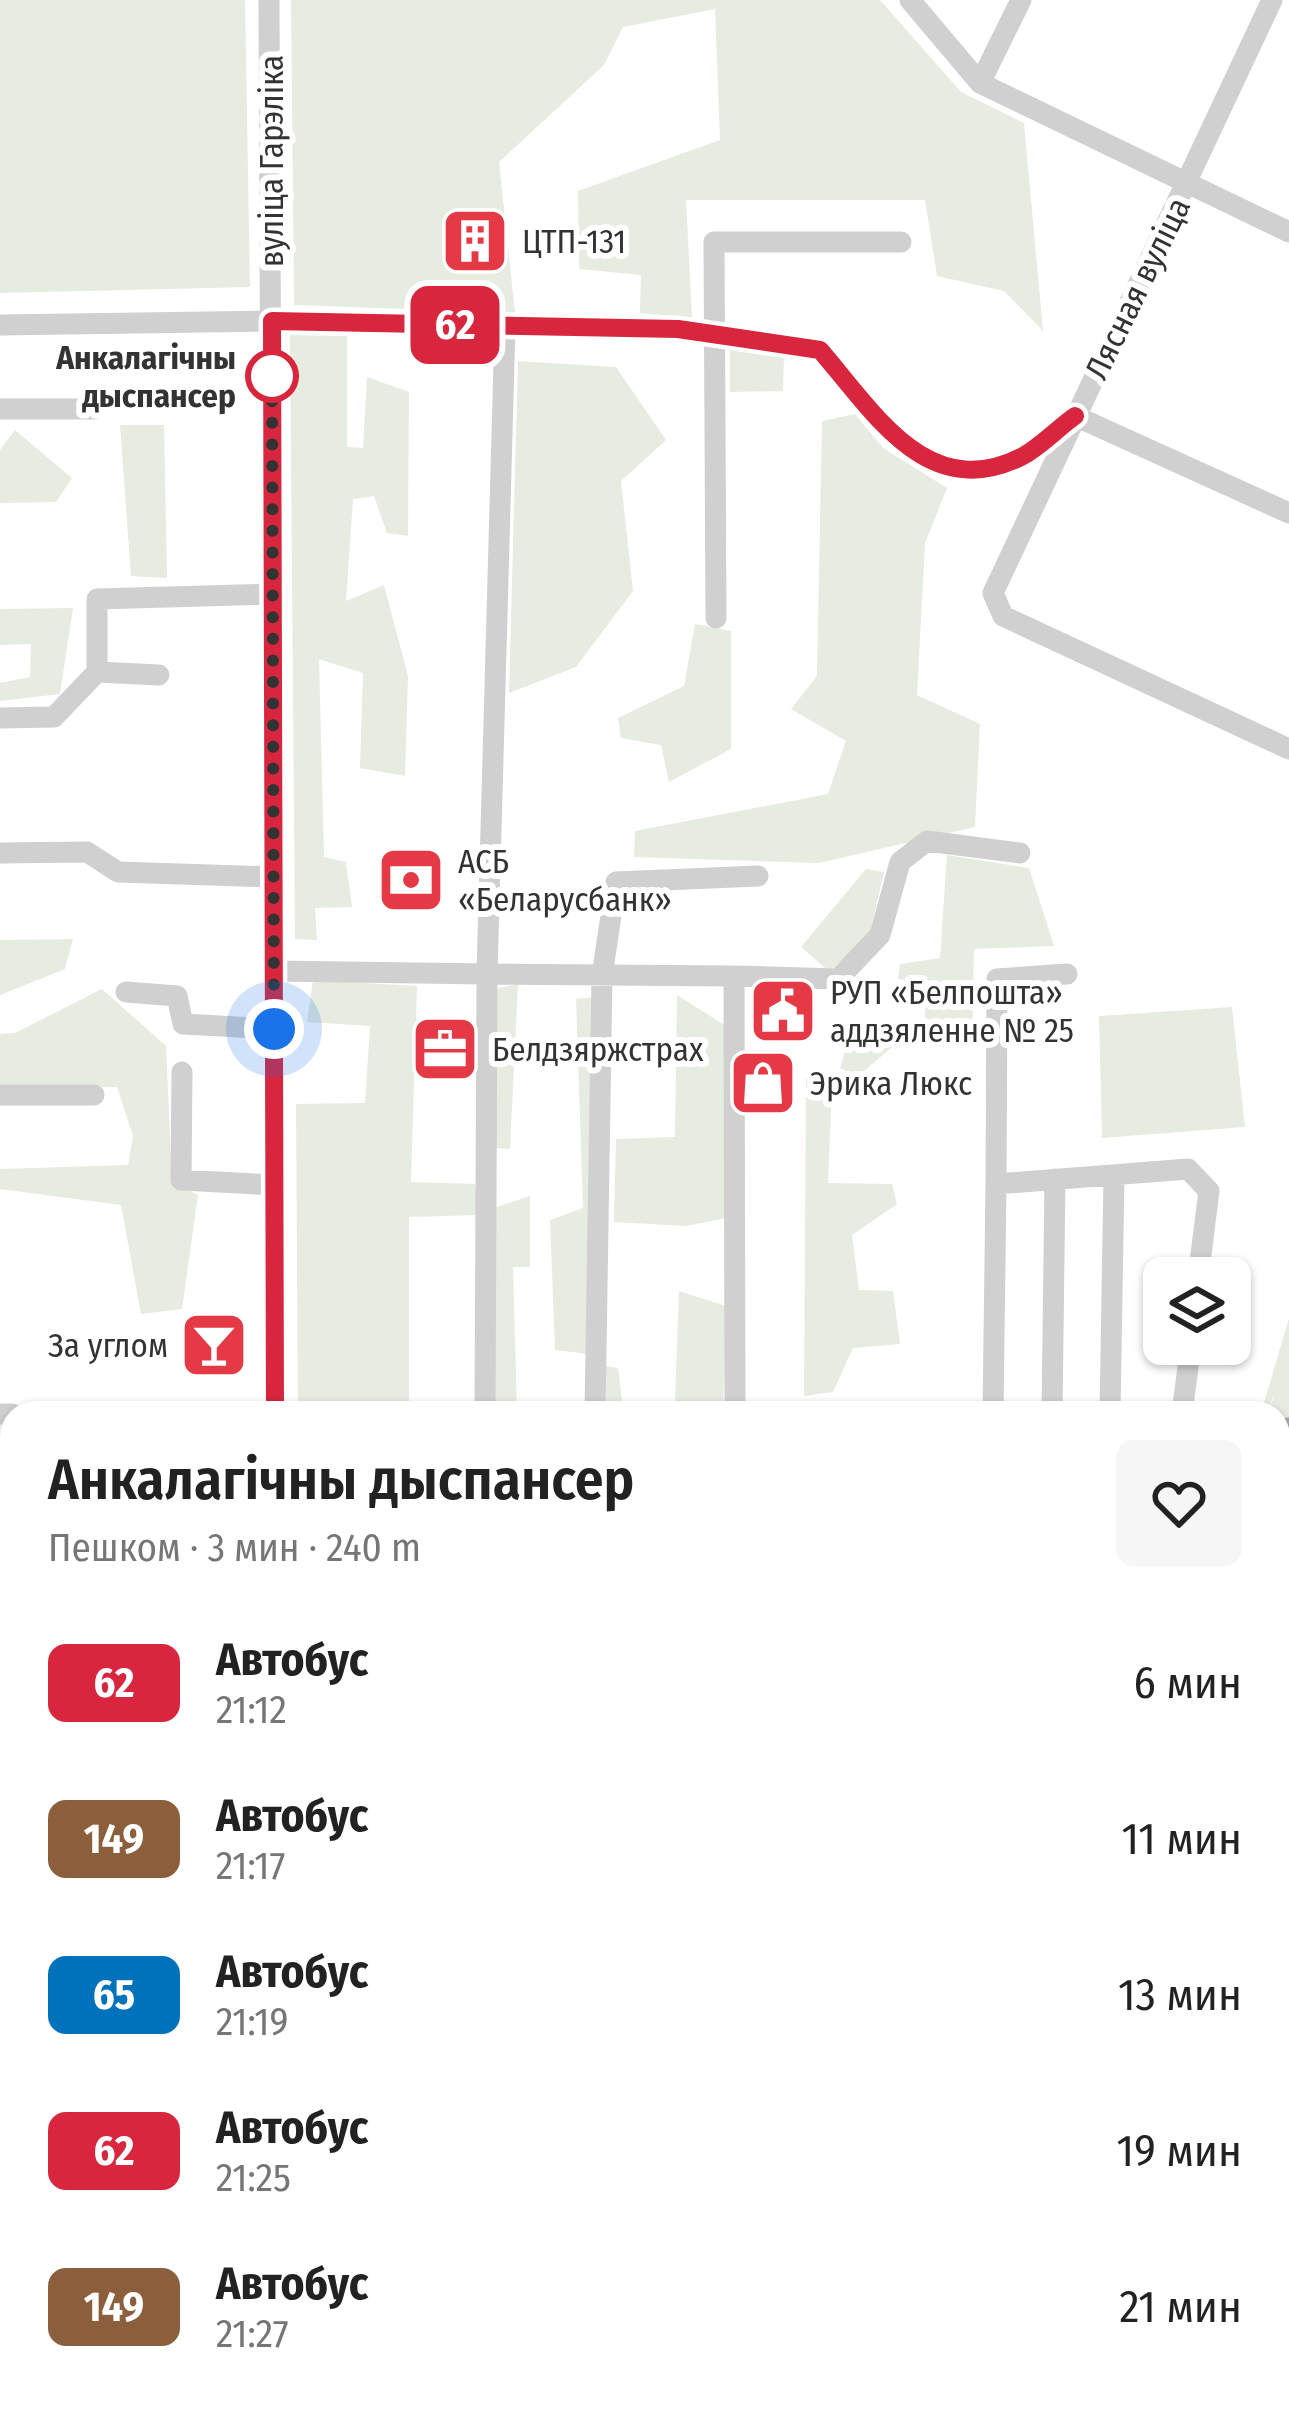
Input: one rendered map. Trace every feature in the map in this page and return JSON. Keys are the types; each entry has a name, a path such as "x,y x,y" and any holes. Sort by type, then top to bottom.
{"street":[{"name":"вуліца Гарэліка","path":"269,0 275,1401"},
{"path":"910,0 980,82 1289,232"},
{"path":"980,82 1021,0"},
{"name":"Лясная вуліца","path":"1272,0 993,593 1003,616 1289,748"},
{"path":"716,618 714,242 901,242"},
{"path":"0,325 272,321 678,329 820,350 904,448 944,466 978,470 1024,456 1075,416 1289,513"},
{"path":"485,1401 487,974 505,326"},
{"path":"0,409 94,409"},
{"path":"0,718 53,717 97,672 97,599 273,595"},
{"path":"97,672 159,675"},
{"path":"274,971 838,979 880,934 899,862 927,841 1020,853"},
{"path":"0,853 87,852 118,872 274,877"},
{"path":"595,1401 602,976 616,882 758,876"},
{"path":"993,1401 997,979 1067,974"},
{"path":"734,976 735,1401"},
{"path":"126,992 177,996 183,1024 274,1029"},
{"path":"182,1072 181,1180 274,1185"},
{"path":"0,1096 94,1095"},
{"path":"997,1184 1188,1168 1209,1191 1201,1257"},
{"path":"1110,1401 1114,1174"},
{"path":"1052,1401 1055,1179"},
{"path":"1184,1401 1188,1365"}],"shaded area":[{"path":"0,0 245,0 250,287 0,293"},
{"path":"291,0 880,0 961,92 1024,123 1043,331 1004,291 937,276 925,200 686,200 692,318 640,313 641,275 579,269 578,191 720,140 715,9 623,27 604,65 499,162 515,313 294,305"},
{"path":"290,335 347,336 347,447 363,448 367,377 409,392 408,536 387,533 374,496 353,499 346,601 384,585 408,676 405,776 360,768 363,673 319,659 324,857 346,862 352,907 315,908 317,940 295,939"},
{"path":"730,348 784,358 783,391 730,392"},
{"path":"518,361 616,367 666,440 621,481 633,591 576,667 509,693"},
{"path":"855,414 883,448 947,488 925,543 917,695 980,724 975,827 819,863 634,857 635,831 828,794 846,741 791,709 817,676 822,421"},
{"path":"120,425 164,425 167,578 131,576"},
{"path":"15,430 72,478 56,502 0,503 0,450"},
{"path":"73,608 60,694 0,701 0,683 30,677 31,644 0,645 0,609"},
{"path":"695,624 731,631 731,749 669,782 661,745 621,738 618,718 684,686"},
{"path":"947,855 1029,868 1054,946 974,949 972,1043 923,1037 927,985 898,979 900,964 940,958"},
{"path":"866,869 884,872 869,937 829,971 801,947"},
{"path":"73,939 65,969 0,995 0,940"},
{"path":"313,980 417,986 411,1182 475,1184 479,1215 409,1217 409,1401 298,1401 296,1104 365,1103 370,1026 307,1022"},
{"path":"518,984 510,1149 495,1148 496,989"},
{"path":"102,989 166,1046 172,1182 198,1195 182,1309 141,1314 121,1205 0,1189 0,1169 128,1165 133,1136 117,1087 0,1086 0,1034 15,1033"},
{"path":"677,995 726,1026 726,1218 686,1226 614,1222 616,1139 675,1137"},
{"path":"594,997 589,1354 555,1350 550,1220 583,1208 576,999"},
{"path":"1232,1007 1245,1127 1102,1138 1099,1016"},
{"path":"854,1022 897,1043 857,1077 840,1068"},
{"path":"806,1076 832,1086 828,1183 892,1184 897,1204 852,1235 859,1290 893,1291 900,1344 853,1348 833,1392 804,1396"},
{"path":"530,1196 530,1267 513,1267 517,1401 491,1401 493,1208"},
{"path":"679,1291 726,1306 723,1401 675,1401"},
{"path":"1289,1318 1289,1401 1272,1401 1275,1392 1272,1401 1265,1401"},
{"path":"605,1366 618,1368 622,1401 606,1401"}],"bus line":[{"name":"62","path":"275,1401 272,321 678,329 820,350 904,448 944,466 978,470 1024,456 1075,416"}],"place":[{"name":"ЦТП-131","path":"475,241"},
{"name":"Анкалагічны дыспансер","path":"272,376"},
{"name":"АСБ «Беларусбанк»","path":"411,880"},
{"name":"РУП «Белпошта» аддзяленне № 25","path":"783,1011"},
{"name":"Белдзяржстрах","path":"445,1049"},
{"name":"Эрика Люкс","path":"763,1083"},
{"name":"За углом","path":"214,1345"}],"route":[{"path":"272,376 272,367 274,1029"}]}
